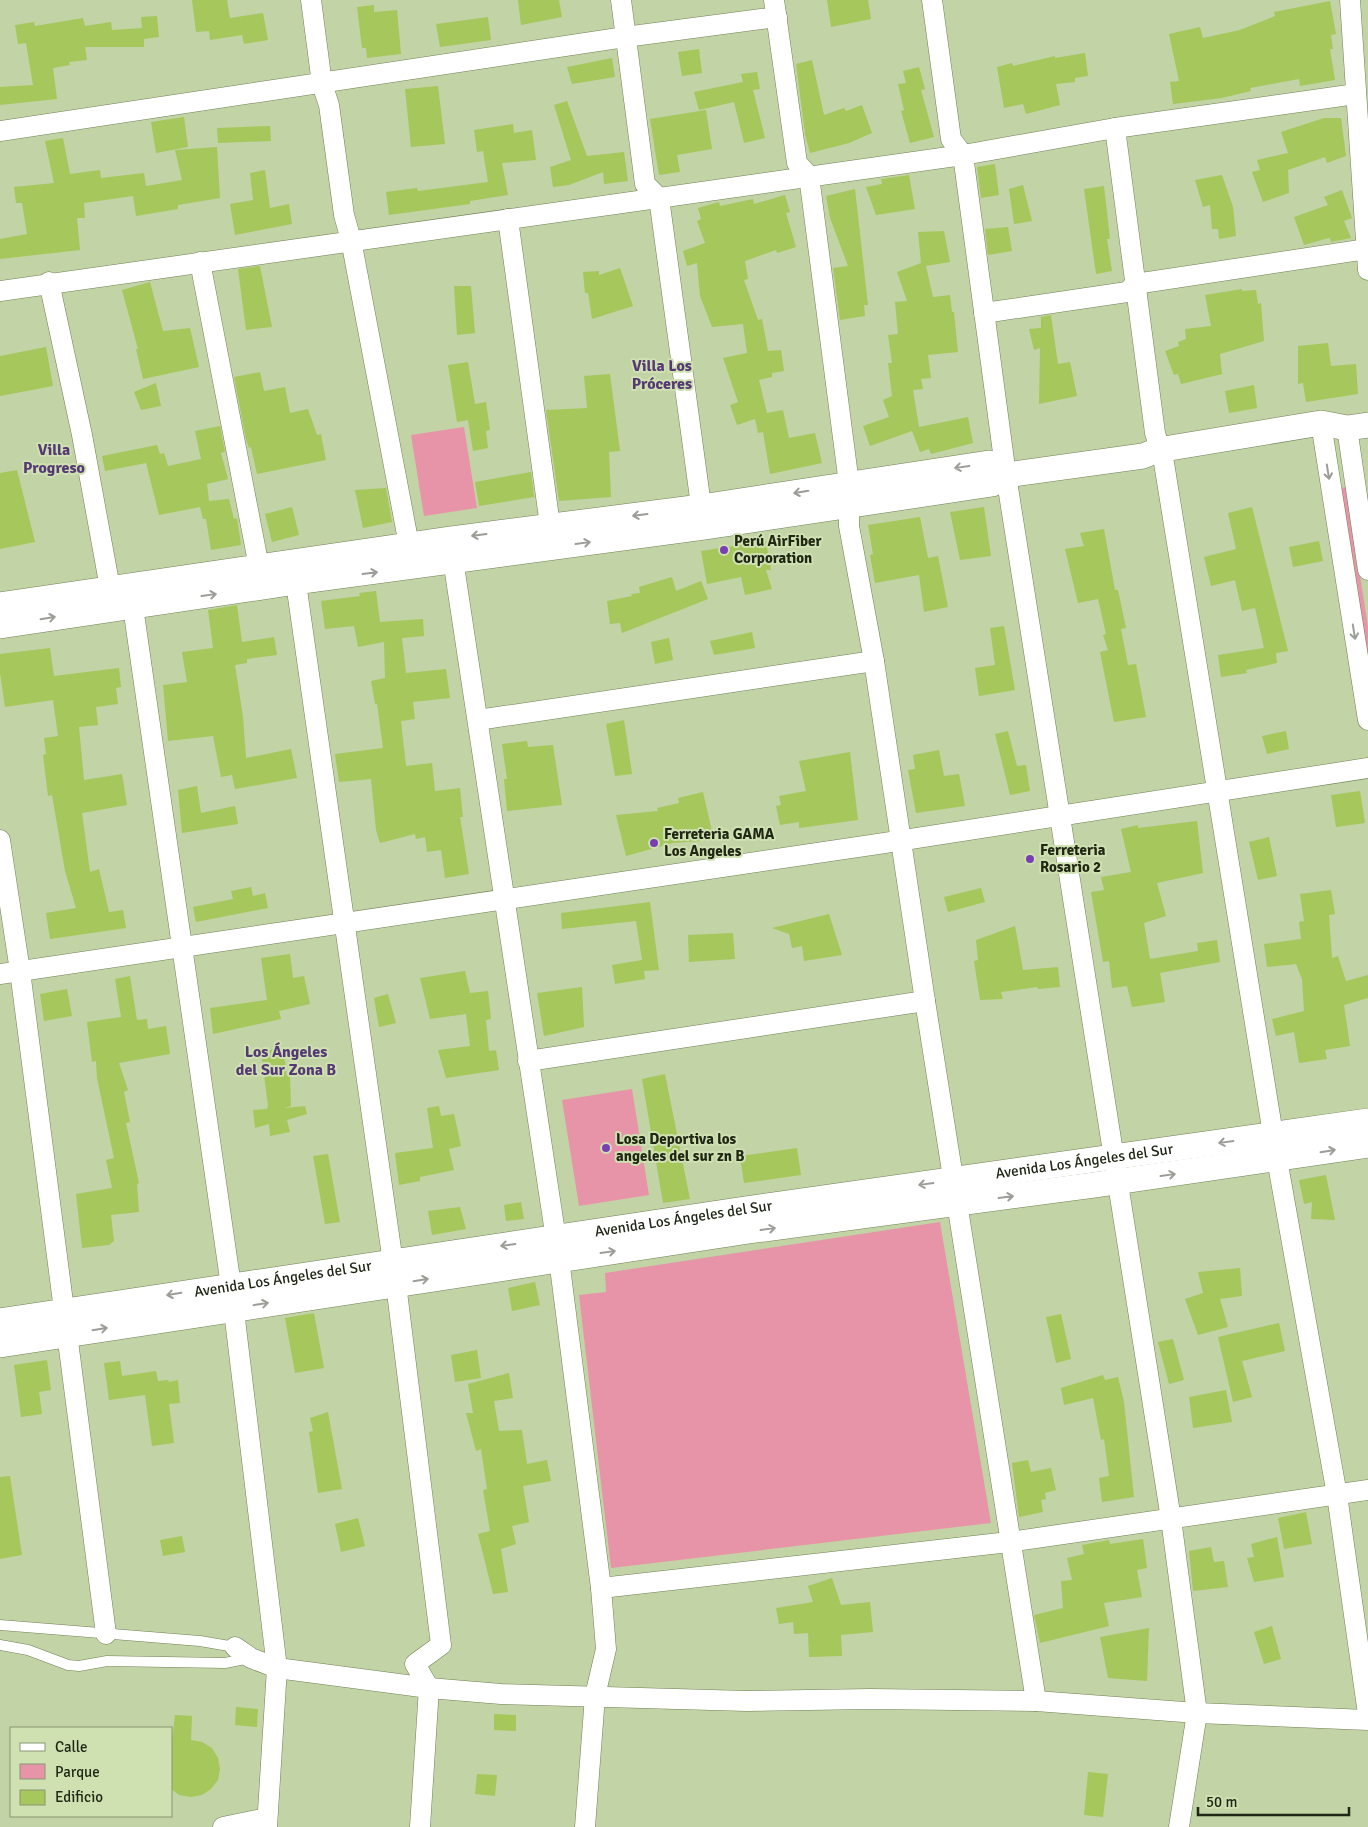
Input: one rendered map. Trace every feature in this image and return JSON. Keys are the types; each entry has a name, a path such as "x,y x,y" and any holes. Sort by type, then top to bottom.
{"street":[{"path":"311,0 322,84 329,105 344,215 351,240 409,545"},
{"path":"621,0 645,184 659,198 702,517"},
{"path":"932,0 951,139 963,156 1006,475 1062,815 1172,1518 1197,1714 1179,1827"},
{"path":"1350,0 1365,189 1368,270"},
{"path":"0,132 625,37 776,9 797,163 809,176 848,495 1009,1542 1036,1700"},
{"path":"0,291 50,282 963,156 1115,128 1356,94"},
{"path":"1115,128 1158,450 1164,462 1276,1148 1337,1495 1368,1714"},
{"path":"508,219 552,536"},
{"path":"984,313 1127,292 1135,284 1367,249"},
{"path":"200,262 259,567"},
{"path":"50,282 82,435 125,593 181,947 232,1297 277,1668 267,1823 223,1827"},
{"path":"0,605 125,593 295,572 702,517 848,495 992,484 1006,475 1143,456 1158,450 1320,423 1357,427 1368,570"},
{"path":"1320,423 1368,720"},
{"path":"0,626 125,593 259,567 295,572 409,545 452,550"},
{"path":"452,550 558,1249 601,1588 606,1649 595,1696 585,1827"},
{"path":"295,572 394,1273 441,1645 415,1664 429,1688 420,1827"},
{"path":"478,720 874,660"},
{"path":"10,972 902,840 1368,768"},
{"path":"0,840 10,972 66,1323 106,1634"},
{"path":"528,1061 925,1001"},
{"path":"1276,1148 1368,1121"},
{"path":"1276,1148 1368,1145"},
{"name":"Avenida Los Ángeles del Sur","path":"0,1345 66,1323 232,1297 956,1192 1276,1148"},
{"name":"Avenida Los Ángeles del Sur","path":"0,1321 66,1323"},
{"path":"601,1588 1009,1542 1368,1490"},
{"path":"243,1653 277,1668 429,1688 502,1694 747,1702 870,1699 1036,1700 1197,1714 1368,1720"}],"lane":[{"path":"0,1625 200,1641 243,1653"},
{"path":"0,1645 28,1650 68,1665 79,1666 107,1661 225,1663 243,1653"}],"green space":[{"path":"464,427 477,508 424,516 411,435"},
{"path":"1346,487 1368,627 1368,660 1341,488"},
{"name":"Losa Deportiva los angeles del sur zn B","path":"632,1089 649,1195 579,1206 562,1100"},
{"path":"940,1222 991,1523 611,1568 579,1295 606,1292 605,1273"}],"building":[{"path":"192,0 227,0 230,18 263,13 268,40 244,44 242,35 210,40 209,31 196,32"},
{"path":"518,0 559,0 562,17 521,25"},
{"path":"827,0 868,0 871,19 831,27"},
{"path":"1330,1 1336,34 1331,35 1333,49 1330,49 1335,80 1300,86 1299,79 1250,88 1251,91 1222,98 1173,104 1170,82 1179,81 1169,34 1200,27 1203,38 1240,30 1275,16 1274,12"},
{"path":"374,5 374,12 397,10 401,54 367,58 366,48 362,48 357,7"},
{"path":"157,16 159,37 144,39 144,47 85,47 87,60 69,62 70,65 53,68 57,99 0,105 0,87 33,85 26,43 18,44 15,25 34,22 35,26 83,18 85,26 111,22 112,30 142,28 141,17"},
{"path":"488,17 491,40 440,47 436,24"},
{"path":"699,49 702,73 682,76 678,52"},
{"path":"1085,53 1088,76 1075,78 1075,82 1056,84 1060,105 1026,114 1023,104 1004,108 997,67 1012,63 1013,66 1055,56 1055,58"},
{"path":"612,58 615,77 572,84 567,67"},
{"path":"812,60 824,115 844,108 846,111 862,105 872,133 849,143 810,153 805,134 796,64"},
{"path":"919,67 925,89 921,90 934,137 910,143 901,111 904,110 898,84 906,83 903,71"},
{"path":"757,72 760,89 753,90 765,138 744,143 734,102 699,110 694,92 743,82 741,74"},
{"path":"438,86 445,144 411,147 405,89"},
{"path":"567,101 587,156 624,152 628,181 604,184 603,172 569,185 553,187 550,167 571,160 554,105"},
{"path":"706,110 712,149 677,155 680,172 659,175 650,119"},
{"path":"184,117 188,147 156,153 151,122"},
{"path":"1324,118 1341,118 1346,156 1327,163 1325,157 1288,170 1289,193 1263,202 1252,172 1260,170 1257,160 1288,153 1281,132"},
{"path":"513,124 514,133 532,130 536,160 502,163 508,195 470,201 470,204 389,215 386,192 417,188 418,191 488,182 483,151 477,152 474,130"},
{"path":"270,126 271,141 218,143 217,128"},
{"path":"63,138 70,174 100,170 101,178 144,173 146,186 182,180 175,150 217,147 220,198 178,205 178,209 136,216 133,196 84,203 85,218 77,218 80,250 0,259 0,239 27,234 22,203 16,203 14,187 54,183 45,141"},
{"path":"995,164 999,195 981,198 977,167"},
{"path":"265,170 270,208 289,204 292,224 235,235 230,204 253,200 250,173"},
{"path":"909,175 915,209 876,215 866,187 882,184 881,179"},
{"path":"1222,175 1233,207 1236,236 1219,239 1218,229 1212,229 1210,205 1203,207 1195,180"},
{"path":"1023,185 1032,221 1014,224 1009,189"},
{"path":"1104,186 1110,239 1107,239 1112,271 1096,274 1084,189"},
{"path":"855,189 868,305 864,305 865,316 840,320 833,268 848,266 830,218 826,196"},
{"path":"1342,190 1352,218 1344,221 1351,238 1331,242 1330,238 1304,245 1294,217 1328,205 1324,197"},
{"path":"785,195 790,212 786,213 796,247 777,253 776,250 745,261 748,279 744,280 758,320 762,319 768,351 781,350 784,371 772,373 772,377 759,380 767,413 783,410 789,438 815,433 822,463 770,474 763,432 758,433 755,419 737,425 730,405 738,402 723,358 747,353 743,324 712,327 700,296 697,263 687,266 683,251 705,243 697,221 701,219 698,208 719,202 720,206 753,199 754,204"},
{"path":"1008,227 1012,251 988,255 985,229"},
{"path":"944,231 950,262 926,266 933,297 950,295 952,312 954,312 958,352 928,355 931,378 921,379 923,389 913,390 919,427 968,417 973,443 931,454 929,449 920,452 912,431 870,446 863,426 889,417 883,400 892,396 888,363 892,363 888,335 898,334 895,302 907,301 897,272 921,263 918,232"},
{"path":"260,266 272,327 246,330 238,269"},
{"path":"620,268 633,306 592,319 588,293 585,293 583,272 599,271 599,275"},
{"path":"150,282 163,331 190,328 199,367 143,379 136,349 138,349 122,290"},
{"path":"454,286 471,286 475,333 457,335"},
{"path":"1242,289 1242,291 1256,290 1258,304 1261,303 1264,341 1220,354 1222,374 1181,384 1178,374 1174,375 1165,351 1179,346 1178,342 1186,339 1185,329 1211,326 1205,295"},
{"path":"1051,315 1058,364 1070,362 1077,396 1039,404 1040,348 1034,350 1029,329 1041,328 1041,317"},
{"path":"1328,343 1331,366 1356,364 1358,394 1306,402 1303,383 1298,384 1298,346"},
{"path":"46,347 53,386 0,396 0,356"},
{"path":"468,362 475,404 486,402 490,430 486,431 488,448 473,451 468,420 457,422 448,365"},
{"path":"260,372 264,391 285,387 290,413 308,409 317,435 321,434 326,460 257,474 251,447 249,448 246,439 234,377"},
{"path":"610,374 620,451 609,452 611,497 559,501 546,410 587,408 584,376"},
{"path":"156,383 161,406 141,410 134,392"},
{"path":"1254,385 1257,408 1229,413 1225,391"},
{"path":"220,426 225,452 221,453 228,479 207,484 209,501 229,499 234,519 237,518 241,545 211,550 206,519 203,519 200,507 159,515 146,463 105,471 102,456 157,445 160,454 164,453 168,466 201,459 195,431"},
{"path":"17,470 35,542 0,549 0,473"},
{"path":"531,472 534,497 479,506 475,482"},
{"path":"386,488 392,522 363,528 355,490"},
{"path":"292,507 299,535 272,542 265,514"},
{"path":"984,507 991,556 960,560 950,512"},
{"path":"1252,507 1288,651 1276,653 1277,663 1246,670 1247,673 1221,677 1218,655 1264,648 1255,608 1242,611 1235,580 1211,586 1204,557 1236,549 1228,513"},
{"path":"920,517 928,558 938,556 948,607 924,612 919,575 875,583 870,555 873,554 868,525"},
{"path":"1104,529 1115,590 1118,590 1126,628 1121,629 1128,665 1136,664 1146,717 1114,722 1100,652 1108,650 1103,635 1106,634 1098,599 1078,603 1065,549 1084,546 1080,533"},
{"path":"766,541 771,570 766,570 772,589 745,595 741,577 707,584 701,551"},
{"path":"1319,541 1323,561 1293,567 1289,547"},
{"path":"672,577 676,591 701,581 708,599 622,633 620,623 610,624 607,601 632,596 631,594 640,593 639,587"},
{"path":"376,591 380,622 423,619 424,636 402,638 406,673 446,669 450,698 413,702 415,719 401,721 406,766 432,763 435,791 460,788 463,817 460,817 469,874 445,878 441,850 427,852 425,837 416,839 415,834 380,843 376,830 371,779 339,782 335,754 383,748 377,704 375,704 371,681 385,678 384,642 358,647 354,626 325,629 321,601 360,596 359,593"},
{"path":"237,605 242,642 274,637 277,655 247,659 247,663 235,665 243,717 246,758 291,749 297,778 235,789 232,775 221,777 213,736 168,741 163,685 187,682 182,652 213,648 208,610"},
{"path":"1004,626 1015,690 979,696 975,668 995,665 990,628"},
{"path":"752,632 755,648 714,655 710,641"},
{"path":"669,638 673,660 655,664 651,642"},
{"path":"50,648 54,676 119,668 121,687 116,688 118,704 96,707 98,725 79,727 84,780 122,774 127,805 82,813 90,872 99,869 109,912 123,910 126,928 50,939 46,913 76,908 65,871 52,795 48,796 43,755 46,754 44,738 58,736 53,700 5,707 0,673 0,654"},
{"path":"624,720 632,774 615,776 606,724"},
{"path":"1008,731 1017,766 1026,765 1030,791 1010,795 995,734"},
{"path":"1286,731 1289,749 1267,754 1262,736"},
{"path":"527,741 528,747 553,745 562,805 507,811 504,779 507,779 502,744"},
{"path":"939,750 944,776 959,774 965,806 916,813 908,770 915,769 913,755"},
{"path":"850,752 858,820 799,828 799,822 780,825 776,806 781,805 779,796 806,791 799,761"},
{"path":"197,786 201,813 235,806 238,824 182,833 178,790"},
{"path":"1360,791 1365,823 1336,827 1331,795"},
{"path":"703,792 714,840 673,843 626,856 616,815 658,811 657,808 679,803 678,798"},
{"path":"1197,821 1203,873 1157,883 1166,916 1144,923 1150,959 1198,951 1197,943 1217,940 1220,962 1160,973 1165,1002 1132,1007 1127,986 1112,988 1109,961 1103,962 1091,892 1104,890 1101,877 1131,872 1121,829 1138,825 1138,828"},
{"path":"1269,837 1277,876 1258,880 1249,842"},
{"path":"251,887 253,896 265,893 268,908 196,922 193,907 233,899 231,891"},
{"path":"981,888 985,902 948,912 944,897"},
{"path":"1331,890 1335,914 1329,915 1332,958 1338,956 1346,981 1368,975 1368,998 1344,1005 1350,1046 1325,1050 1327,1059 1299,1063 1294,1032 1276,1036 1272,1019 1304,1011 1302,979 1296,964 1267,967 1264,944 1301,939 1299,922 1304,921 1300,894"},
{"path":"650,902 659,970 644,971 645,979 615,984 612,965 642,960 636,921 562,929 561,913"},
{"path":"829,914 842,955 804,961 802,946 792,948 789,934 772,928"},
{"path":"1015,926 1023,970 1058,967 1060,987 1038,989 1037,987 1001,992 1003,999 980,1000 974,961 978,960 976,940"},
{"path":"733,933 735,959 689,962 688,935"},
{"path":"290,954 293,978 304,976 310,1004 279,1011 281,1019 213,1034 210,1008 267,1000 261,958"},
{"path":"465,971 470,993 488,991 491,1019 486,1020 489,1051 496,1050 499,1070 446,1078 438,1050 470,1046 466,1014 430,1019 420,978"},
{"path":"130,976 137,1020 147,1019 148,1029 166,1026 170,1054 119,1063 128,1090 124,1092 130,1122 126,1123 139,1183 137,1184 139,1212 111,1215 114,1241 109,1245 82,1248 76,1194 112,1188 106,1160 114,1158 97,1078 96,1061 92,1062 87,1022 121,1017 115,979"},
{"path":"582,987 584,1027 544,1036 537,993"},
{"path":"67,989 72,1016 44,1021 40,994"},
{"path":"388,994 396,1023 379,1027 374,998"},
{"path":"283,1048 287,1076 290,1076 291,1106 284,1108 305,1106 307,1114 287,1120 290,1132 270,1136 269,1124 255,1128 253,1110 267,1109 268,1106 261,1051"},
{"path":"665,1074 690,1199 663,1203 642,1079"},
{"path":"439,1106 441,1116 454,1114 461,1146 449,1149 454,1170 420,1177 420,1181 399,1185 395,1153 433,1148 427,1108"},
{"path":"797,1148 801,1175 744,1183 740,1156"},
{"path":"328,1154 340,1222 325,1224 313,1156"},
{"path":"1326,1175 1335,1220 1311,1219 1312,1202 1304,1204 1299,1180"},
{"path":"521,1202 524,1219 506,1221 504,1205"},
{"path":"460,1207 466,1229 432,1235 428,1211"},
{"path":"1240,1268 1242,1296 1220,1299 1228,1327 1198,1335 1185,1299 1203,1293 1198,1272"},
{"path":"535,1282 540,1305 512,1311 508,1288"},
{"path":"314,1313 324,1368 295,1373 285,1318"},
{"path":"1061,1314 1071,1359 1056,1363 1046,1317"},
{"path":"1279,1323 1285,1351 1242,1361 1252,1397 1233,1402 1218,1337"},
{"path":"1173,1339 1184,1380 1169,1384 1158,1342"},
{"path":"477,1350 481,1378 455,1382 451,1355"},
{"path":"47,1360 51,1390 39,1392 42,1414 21,1417 14,1365"},
{"path":"120,1361 122,1376 156,1371 158,1381 168,1380 169,1382 178,1380 180,1403 169,1404 174,1443 152,1446 145,1395 109,1400 104,1363"},
{"path":"509,1373 513,1398 494,1401 499,1431 522,1430 527,1464 547,1460 551,1481 523,1486 529,1522 512,1526 516,1544 501,1549 508,1592 493,1594 478,1534 490,1531 483,1490 487,1489 481,1449 476,1451 466,1413 473,1413 468,1384"},
{"path":"1103,1375 1105,1380 1118,1377 1124,1402 1134,1497 1102,1502 1099,1478 1109,1476 1104,1439 1101,1440 1093,1398 1064,1405 1061,1388"},
{"path":"1226,1390 1232,1422 1193,1428 1189,1397"},
{"path":"328,1412 342,1489 318,1493 309,1432 313,1431 310,1418"},
{"path":"1028,1460 1031,1472 1051,1468 1056,1490 1045,1493 1046,1499 1041,1500 1043,1512 1019,1517 1012,1463"},
{"path":"10,1476 22,1555 0,1559 0,1477"},
{"path":"1306,1512 1312,1544 1284,1549 1278,1518"},
{"path":"358,1518 365,1546 341,1552 335,1524"},
{"path":"182,1536 185,1552 163,1556 160,1540"},
{"path":"1277,1537 1284,1577 1254,1582 1247,1558 1254,1557 1251,1544"},
{"path":"1143,1539 1147,1568 1137,1570 1142,1597 1104,1603 1109,1626 1040,1643 1034,1615 1063,1608 1061,1581 1072,1580 1067,1558 1084,1554 1082,1545 1109,1540 1110,1544"},
{"path":"1211,1547 1214,1562 1224,1561 1228,1587 1193,1591 1189,1551"},
{"path":"832,1578 841,1605 870,1602 873,1632 841,1635 842,1656 809,1657 808,1633 794,1634 793,1622 779,1624 776,1608 813,1602 808,1586"},
{"path":"1272,1626 1281,1659 1264,1664 1254,1632"},
{"path":"1149,1628 1147,1681 1108,1678 1100,1637"},
{"path":"236,1707 258,1709 257,1727 235,1725"},
{"path":"494,1714 516,1715 516,1731 494,1730"},
{"path":"175,1715 192,1716 191,1740 202,1742 212,1748 218,1758 220,1769 218,1780 211,1789 202,1795 191,1797 179,1795 172,1790 172,1740"},
{"path":"1088,1772 1108,1774 1103,1817 1084,1815"},
{"path":"477,1774 497,1775 495,1796 475,1794"}],"place":[{"name":"Perú AirFiber Corporation","path":"724,550"},
{"name":"Ferreteria GAMA Los Angeles","path":"654,843"},
{"name":"Ferreteria Rosario 2","path":"1030,859"},
{"name":"Losa Deportiva los angeles del sur zn B","path":"606,1148"}],"district":[{"name":"Villa Los Próceres","path":"662,374"},
{"name":"Villa Progreso","path":"54,458"},
{"name":"Los Ángeles del Sur Zona B","path":"286,1060"}]}
